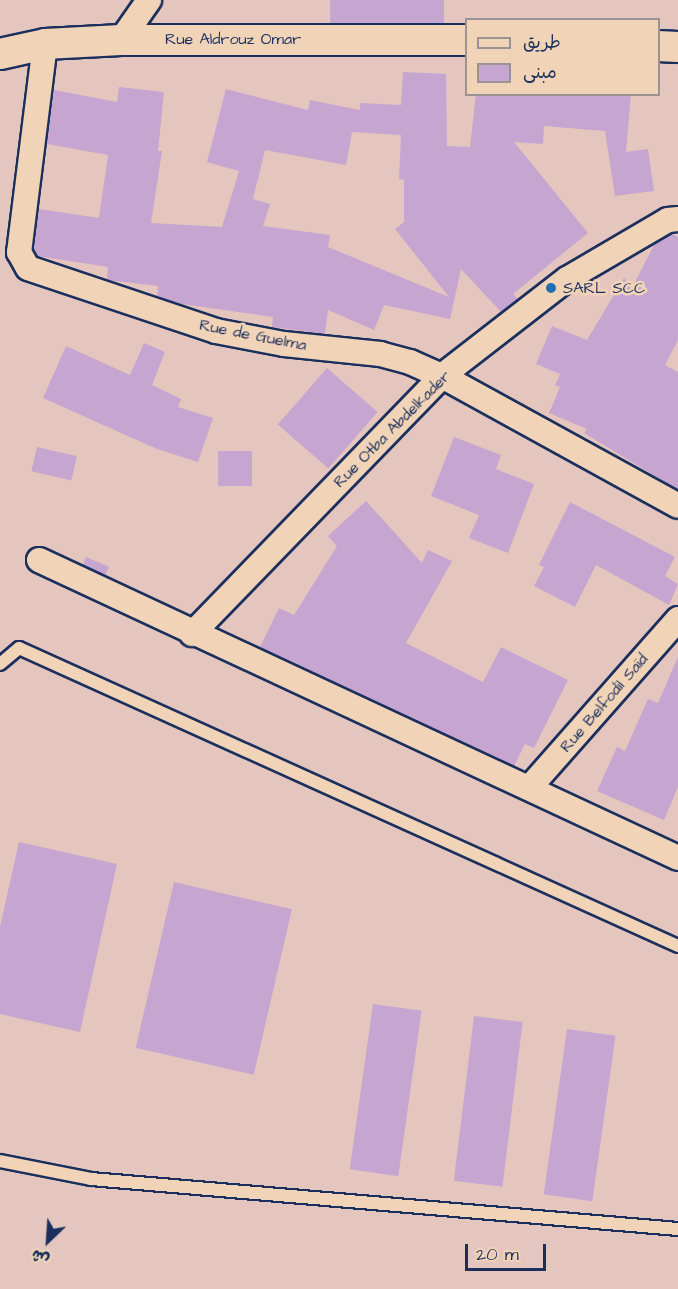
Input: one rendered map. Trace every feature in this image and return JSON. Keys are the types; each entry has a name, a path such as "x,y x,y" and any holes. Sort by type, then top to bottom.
{"street":[{"path":"121,40 149,0"},
{"name":"Rue Aldrouz Omar","path":"0,54 45,44 121,40 465,40"},
{"name":"Rue de Guelma","path":"45,44 19,252 28,268 216,331 284,344 380,354 442,376 678,506"},
{"path":"660,46 678,47"},
{"name":"Rue Otba Abdelkader","path":"192,634 442,376 567,279 668,220 678,219"},
{"path":"39,560 192,634 530,787 678,858"},
{"name":"Rue Belfodil Saïd","path":"530,787 678,619"}],"lane":[{"path":"0,664 19,648 678,945"},
{"path":"0,1161 92,1179 678,1229"}],"building":[{"path":"330,0 444,0 444,23 330,23"},
{"path":"403,72 446,74 447,146 470,147 476,96 631,96 626,152 648,149 654,191 615,196 605,131 544,126 543,144 514,142 588,233 513,294 518,299 501,312 461,269 450,319 384,305 374,330 328,310 325,334 272,327 273,317 181,304 157,296 158,286 107,280 108,267 38,256 34,249 39,209 99,218 108,155 47,144 54,90 117,102 119,87 164,92 158,151 162,151 151,223 222,227 239,171 207,162 226,89 308,110 310,100 360,110 360,103 401,105","holes":["352,132 401,135 399,179 404,180 404,222 395,229 449,297 328,247 330,235 263,226 270,204 253,199 265,150 346,165"]},
{"path":"672,234 678,237 678,340 665,365 678,372 678,490 584,433 587,429 549,413 560,387 555,385 560,374 536,364 552,326 587,340 624,278 632,288 654,245"},
{"path":"144,343 165,352 152,385 181,399 178,407 213,418 198,462 157,449 43,398 66,346 130,375"},
{"path":"327,368 378,412 328,469 278,425"},
{"path":"454,437 501,455 496,469 534,484 508,553 469,538 479,515 431,496"},
{"path":"37,447 77,456 71,481 31,471"},
{"path":"218,451 252,451 252,486 218,486"},
{"path":"366,501 422,563 428,550 452,561 406,643 483,682 501,647 568,680 534,748 525,744 514,766 260,647 279,608 294,615 337,546 328,536"},
{"path":"570,502 675,557 665,576 678,584 669,605 596,565 575,607 534,586 544,567 539,565"},
{"path":"86,557 109,567 105,575 82,565"},
{"path":"678,657 678,787 664,820 597,791 617,747 625,751 648,699 658,703"},
{"path":"19,842 117,864 80,1032 0,1014 0,927"},
{"path":"174,882 292,909 254,1075 136,1048"},
{"path":"373,1004 422,1011 398,1176 350,1169"},
{"path":"474,1016 523,1022 502,1187 454,1181"},
{"path":"567,1029 616,1036 592,1201 544,1194"}],"place":[{"name":"SARL SCC","path":"551,288"}]}
